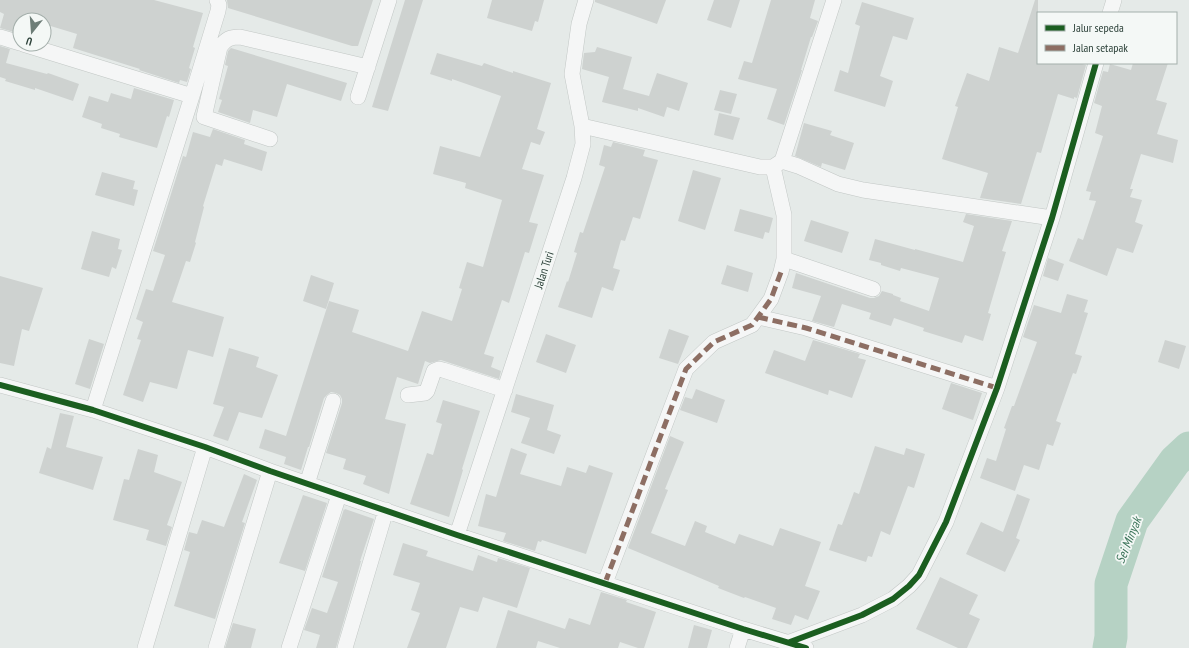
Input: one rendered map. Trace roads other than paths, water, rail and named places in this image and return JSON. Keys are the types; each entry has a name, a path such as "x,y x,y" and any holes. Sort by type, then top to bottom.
{"street":[{"path":"93,410 187,114 218,11 219,5 217,0"},
{"path":"358,97 389,0"},
{"name":"Jalan Turi","path":"458,535 574,178 583,144 582,126 572,74 579,24 586,0"},
{"path":"605,583 686,369 714,342 752,325 771,299 784,259 784,215 778,164 834,0"},
{"path":"1110,12 1114,0"},
{"path":"0,37 12,41"},
{"path":"204,117 220,47 225,40 231,37 240,37 368,67"},
{"path":"47,52 192,96"},
{"path":"790,642 862,615 893,599 909,586 919,575 946,522 997,388 1052,218 1096,64"},
{"path":"187,114 204,117 270,139"},
{"path":"582,126 760,167 778,164 798,166 838,184 863,190 1052,218"},
{"path":"784,259 873,289"},
{"path":"758,317 806,328 997,388"},
{"path":"408,395 425,393 434,371 438,370 443,370 505,390"},
{"path":"0,385 93,410 205,447 307,484 458,535 743,629 806,648"},
{"path":"307,484 333,401"},
{"path":"145,648 205,447"},
{"path":"216,648 270,471"},
{"path":"289,648 339,495"},
{"path":"345,648 386,510"},
{"path":"737,648 743,629"}],"waterway":[{"name":"Sei Minyak","path":"1109,648 1111,637 1111,584 1132,521 1175,461 1189,448"}]}
